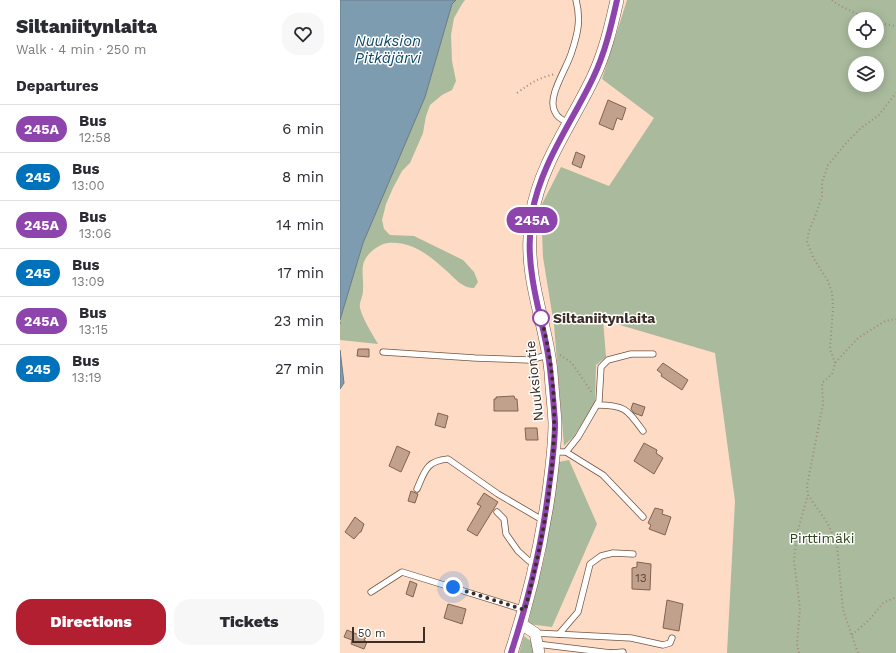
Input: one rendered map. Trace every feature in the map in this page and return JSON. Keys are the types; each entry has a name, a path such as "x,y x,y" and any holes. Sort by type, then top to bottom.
{"street":[{"name":"Nuuksiontie","path":"511,653 521,624 537,564 560,452 555,424 549,355 532,276 530,258 532,214 542,178 549,162 594,77 610,32 617,0"},
{"path":"521,624 534,632 538,649"}],"lane":[{"path":"569,124 562,120 555,112 553,107 553,99 555,90 572,53 578,29 579,12 576,0"},
{"path":"383,352 529,360 549,355"},
{"path":"643,517 603,475 560,452 578,437 598,403 600,367 608,360 631,354 653,354"},
{"path":"598,403 623,409 634,418 643,431"},
{"path":"417,489 425,471 431,463 448,459 498,494 545,521"},
{"path":"497,512 504,519 506,534 518,551 529,561 537,564"},
{"path":"559,634 578,612 590,564 600,556 613,553 633,554"},
{"path":"371,592 402,572 525,610"},
{"path":"534,632 631,638 663,645 670,643 672,638"},
{"path":"538,649 612,653 623,652"}],"path":[{"path":"832,0 853,12"},
{"path":"884,24 896,26"},
{"path":"517,93 532,81 563,72"},
{"path":"835,363 830,349 833,308 832,293 828,282 814,259 807,242 809,231 822,196 822,182 828,165 861,128 880,115 896,93"},
{"path":"799,653 797,644 800,608 794,561 797,533 808,494 807,486 823,404 822,383 832,374 835,363 858,338 885,321 896,319"},
{"path":"549,355 562,354 572,363 598,403"},
{"path":"808,494 828,524 837,545 843,610 858,653"},
{"path":"852,635 871,618 883,603 896,596"}],"green space":[{"path":"456,0 465,0 454,18 451,35 452,61 456,81 452,90 442,95 430,105 426,116 423,133 410,163 402,171 393,188 386,204 382,220 384,229 390,235 414,236 463,260 474,272 478,282 474,288 466,287 429,256 414,247 397,243 381,245 368,255 363,264 363,293 360,306 363,317 378,344 340,340 340,320 363,243 425,97 452,4"},
{"name":"Pirttimäki","path":"627,0 896,0 896,653 727,653 735,501 715,353 603,320 606,357 596,365 595,403 574,436 564,446 554,325 543,257 541,206 561,167 609,186 654,118 602,79"},
{"path":"569,460 597,524 552,627 528,624 545,555 559,462"},
{"path":"524,636 532,642 534,653 519,653"}],"water":[{"name":"Nuuksion Pitkäjärvi","path":"340,0 456,0 452,4 425,97 363,243 340,320"},
{"path":"340,350 344,383 340,389"}],"building":[{"path":"608,100 626,108 622,120 617,118 613,130 599,124"},
{"path":"576,152 585,156 581,168 572,164"},
{"path":"358,349 369,349 369,357 357,356"},
{"path":"663,363 688,380 682,390 661,376 662,374 657,370"},
{"path":"514,396 515,399 517,399 518,411 494,411 494,399 496,399 496,397"},
{"path":"633,403 645,407 642,416 634,413 631,409"},
{"path":"438,413 448,416 445,428 435,425"},
{"path":"525,428 537,428 538,440 526,440"},
{"path":"644,443 657,450 656,453 663,458 654,474 634,461"},
{"path":"397,446 410,452 401,472 389,466"},
{"path":"411,491 418,494 415,503 408,501"},
{"path":"484,493 498,502 477,536 467,530 481,506 477,504"},
{"path":"655,508 663,510 662,514 671,517 665,535 649,529 651,525 648,523"},
{"path":"355,517 364,524 361,532 354,539 345,532"},
{"path":"637,562 651,564 650,590 632,589 632,568 637,567"},
{"path":"410,581 417,584 413,597 406,594"},
{"path":"667,600 683,604 679,631 663,628"},
{"path":"448,604 466,609 462,624 444,618"},
{"path":"347,630 366,638 364,640 367,642 364,649 351,644 352,640 344,637"}],"bus line":[{"name":"245A","path":"511,653 525,610 537,564 545,521 554,452 555,424 549,355 532,276 530,258 532,214 537,193 549,162 594,77 610,32 617,0"}],"place":[{"name":"Siltaniitynlaita","path":"541,318"}],"route":[{"path":"453,587 525,610 537,564 545,521 554,452 555,424 553,396 549,355 541,318"}]}
